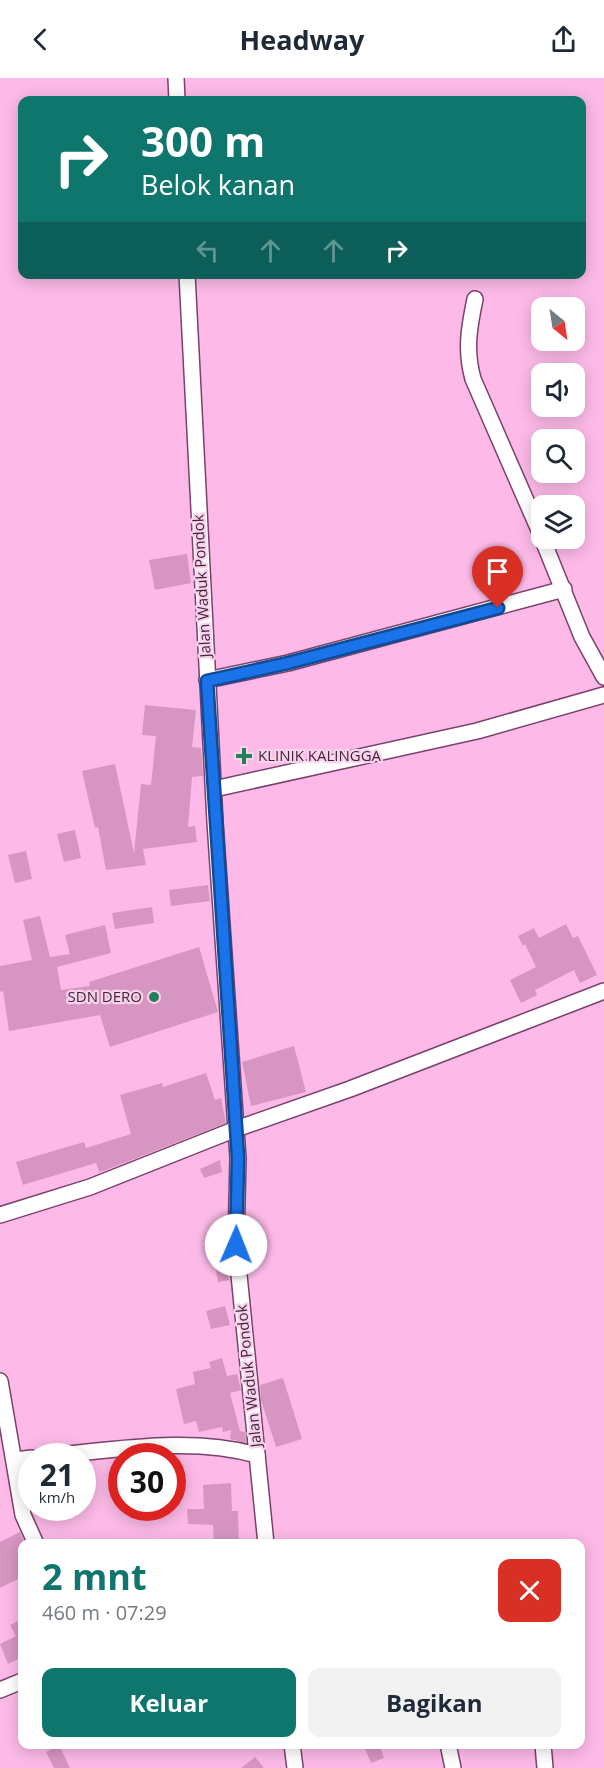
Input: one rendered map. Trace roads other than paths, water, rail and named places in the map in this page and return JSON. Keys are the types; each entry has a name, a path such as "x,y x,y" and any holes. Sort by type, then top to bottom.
{"street":[{"path":"176,78 177,96"},
{"name":"Jalan Waduk Pondok","path":"187,279 207,681 238,1158 236,1245 265,1539"},
{"path":"474,299 467,341 467,358 473,379 531,513"},
{"path":"547,549 582,637 604,677"},
{"path":"207,681 288,663 564,589"},
{"path":"214,789 434,741 604,695"},
{"path":"0,1215 90,1187 236,1129 350,1089 604,991"},
{"path":"0,1381 23,1515 34,1539"},
{"path":"96,1453 204,1446 236,1449 257,1455"},
{"path":"2,1687 18,1682"},
{"path":"293,1749 295,1768"},
{"path":"449,1749 453,1768"},
{"path":"543,1749 545,1768"}],"place":[{"name":"KLINIK KALINGGA","path":"244,756"},
{"name":"SDN DERO","path":"154,997"}]}
